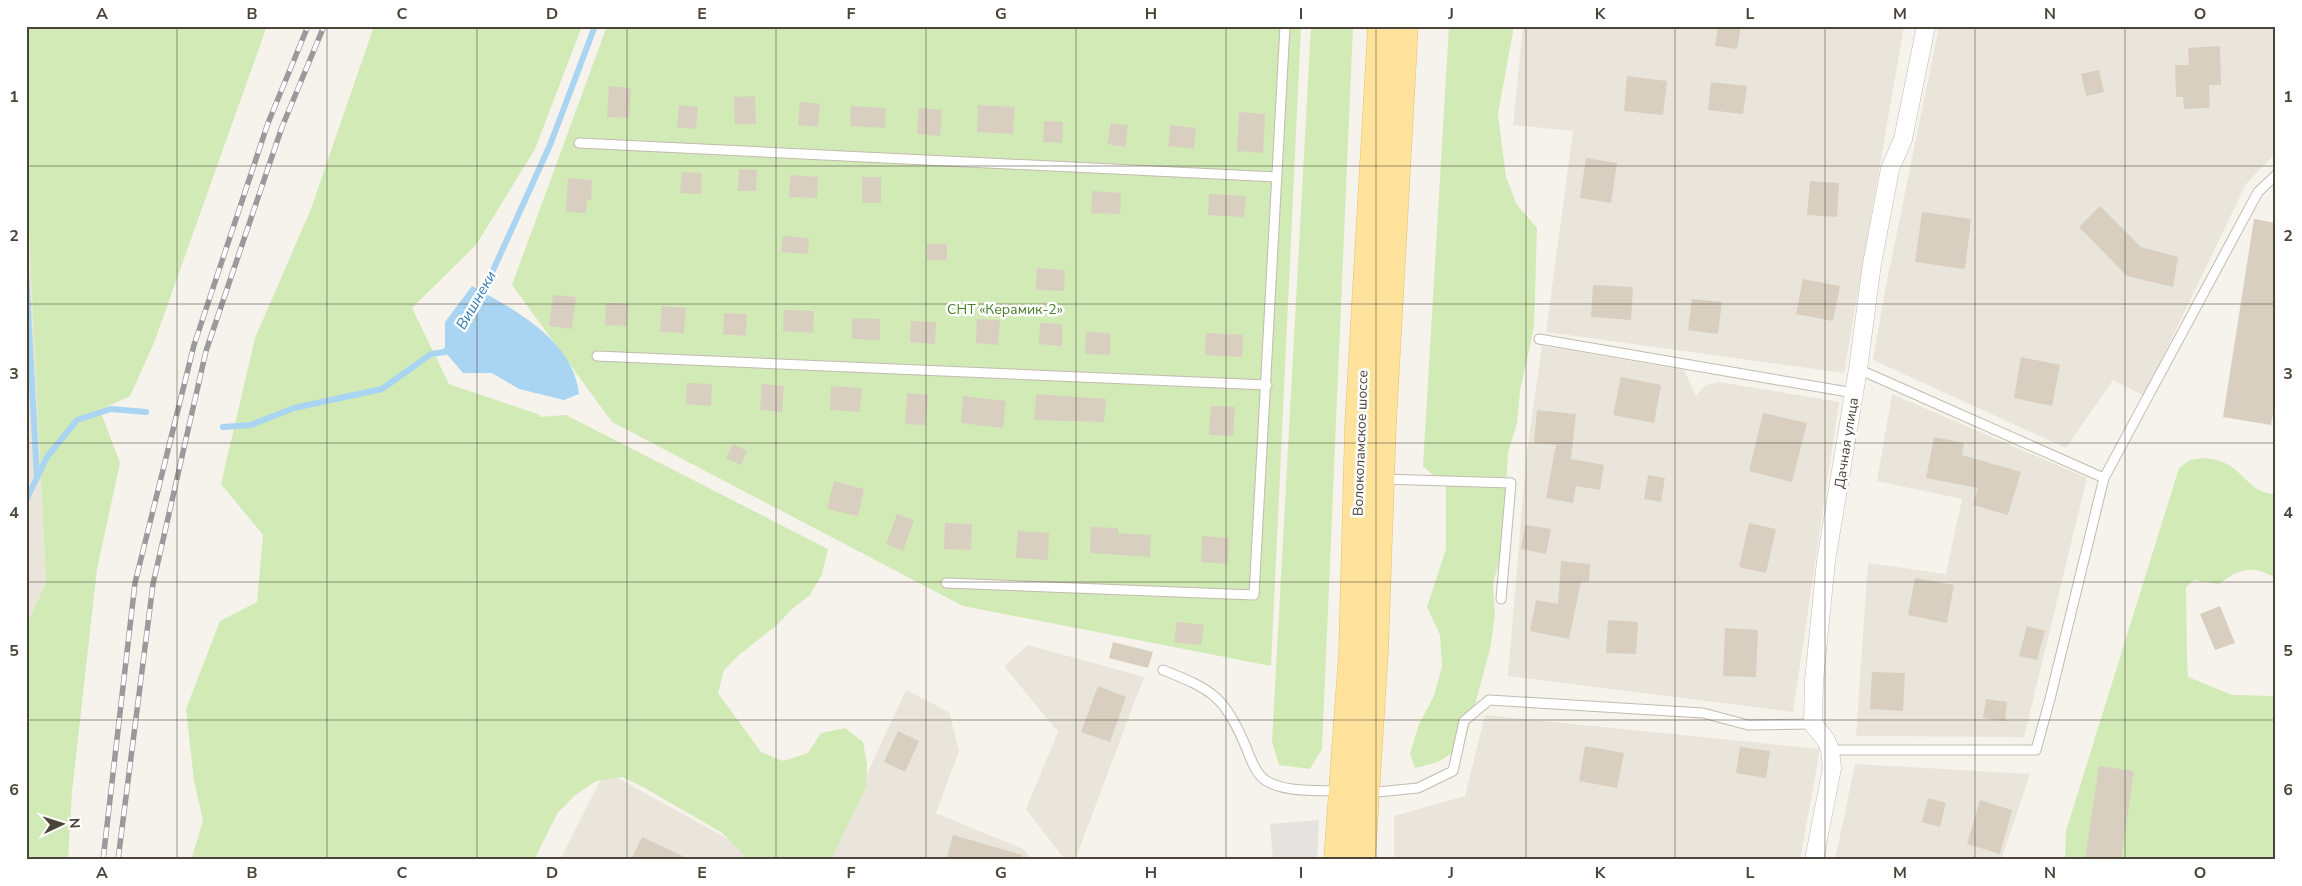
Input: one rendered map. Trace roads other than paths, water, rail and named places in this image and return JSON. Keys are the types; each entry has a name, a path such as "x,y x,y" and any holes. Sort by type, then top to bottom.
{"main road":[{"name":"Волоколамское шоссе","path":"1361,860 1354,792 1353,652 1359,426 1382,26"},
{"name":"Волоколамское шоссе","path":"1338,860 1354,792 1374,652 1380,479 1404,26"}],"street":[{"name":"Дачная улица","path":"1813,724 1814,681 1826,561 1858,369 1872,264 1890,169 1903,139 1926,26"},
{"path":"1813,724 1826,740 1830,750 1832,768 1814,860"}],"lane":[{"path":"946,583 1254,595 1267,385 1275,177 1285,26"},
{"path":"579,143 1275,177"},
{"path":"1830,750 2036,750 2104,478 2258,192 2276,175"},
{"path":"1539,339 1854,393"},
{"path":"597,356 1267,385"},
{"path":"1858,369 2104,478"},
{"path":"1380,479 1511,483 1500,598"},
{"path":"1162,670 1201,686 1222,702 1236,726 1252,763 1265,780 1295,790 1354,792 1418,788 1453,771 1464,721 1489,700 1703,713 1748,725 1813,724"}],"water":[{"path":"472,286 523,316 554,342 566,358 574,375 579,394 564,400 519,389 492,373 463,373 445,352 445,322"}],"waterway":[{"name":"Вишнеки","path":"480,299 550,145 595,26"},
{"path":"26,272 37,478"},
{"name":"Вишнеки","path":"223,427 251,425 294,408 382,389 431,354 445,352 450,345"},
{"name":"Вишнеки","path":"26,500 47,457 77,420 111,409 146,412"}],"railway":[{"path":"103,860 135,583 194,345 268,123 308,26"},
{"path":"118,860 153,584 206,351 282,127 324,26"}],"park label":[{"name":"СНТ «Керамик-2»","path":"1005,309"}]}
